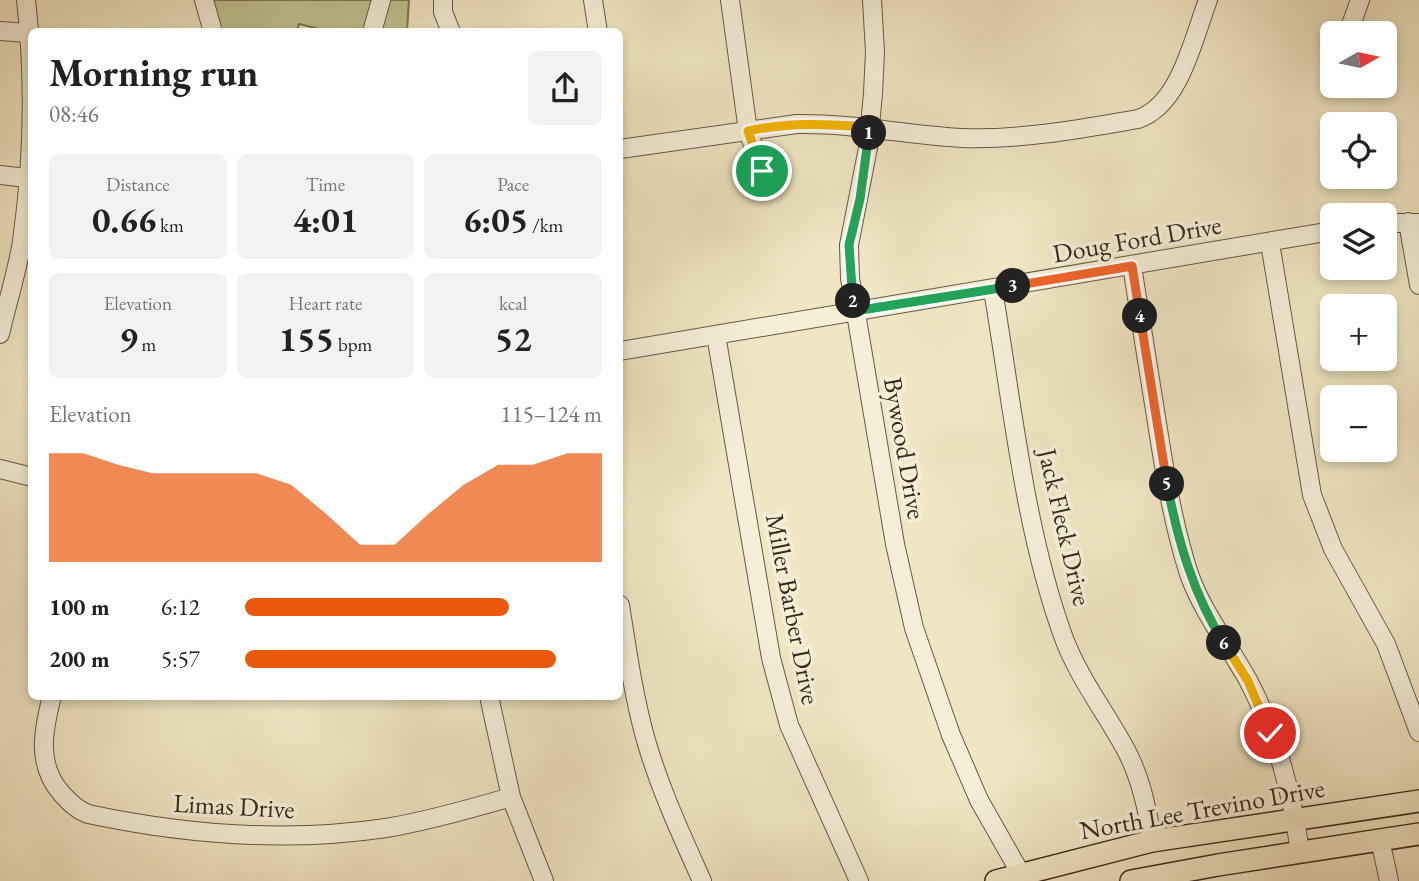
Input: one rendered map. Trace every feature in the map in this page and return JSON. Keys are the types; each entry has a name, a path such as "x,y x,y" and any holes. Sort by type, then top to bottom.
{"main road":[{"name":"North Lee Trevino Drive","path":"996,881 1023,877 1153,841 1419,801"},
{"path":"1131,881 1220,873 1300,852 1419,834"}],"street":[{"path":"0,31 28,33 26,0"},
{"path":"204,0 212,28"},
{"path":"373,28 381,0"},
{"path":"443,0 443,12 449,28"},
{"path":"593,0 597,28"},
{"path":"730,0 748,131 762,171"},
{"name":"Bywood Drive","path":"872,0 875,52 860,199 849,245 850,278 895,544 914,628 938,702 990,822 1023,877"},
{"path":"623,149 797,124 869,127 942,136 990,138 1073,130 1146,116 1163,104 1176,86 1208,0"},
{"path":"1352,21 1360,0"},
{"path":"1,327 22,242 28,168"},
{"path":"0,175 27,178"},
{"path":"1414,223 1419,285"},
{"name":"Doug Ford Drive","path":"623,350 1320,233"},
{"path":"1270,243 1312,495 1333,549 1394,662 1419,732"},
{"path":"1132,266 1165,474 1181,547 1190,576 1211,623 1248,681 1270,733 1289,791 1300,852"},
{"name":"Jack Fleck Drive","path":"993,290 1039,558 1066,643 1089,690 1134,768 1148,813 1153,841"},
{"name":"Miller Barber Drive","path":"716,335 778,688 801,754 859,881"},
{"path":"0,469 28,476"},
{"path":"623,625 645,738 670,810 702,881"},
{"name":"Limas Drive","path":"51,700 43,742 45,764 57,789 75,808 88,814 128,823 207,834 291,837 387,828 511,797"},
{"path":"490,700 511,797 544,881"},
{"path":"1380,841 1390,881"}],"green space":[{"path":"210,0 409,0 407,28 315,28 299,24 298,28 220,28"}],"route":[{"path":"762,171 748,131 770,126 818,123 869,127 869,148 849,245 855,311 1132,266 1165,474 1181,547 1190,576 1211,623 1248,681 1270,733"}]}
